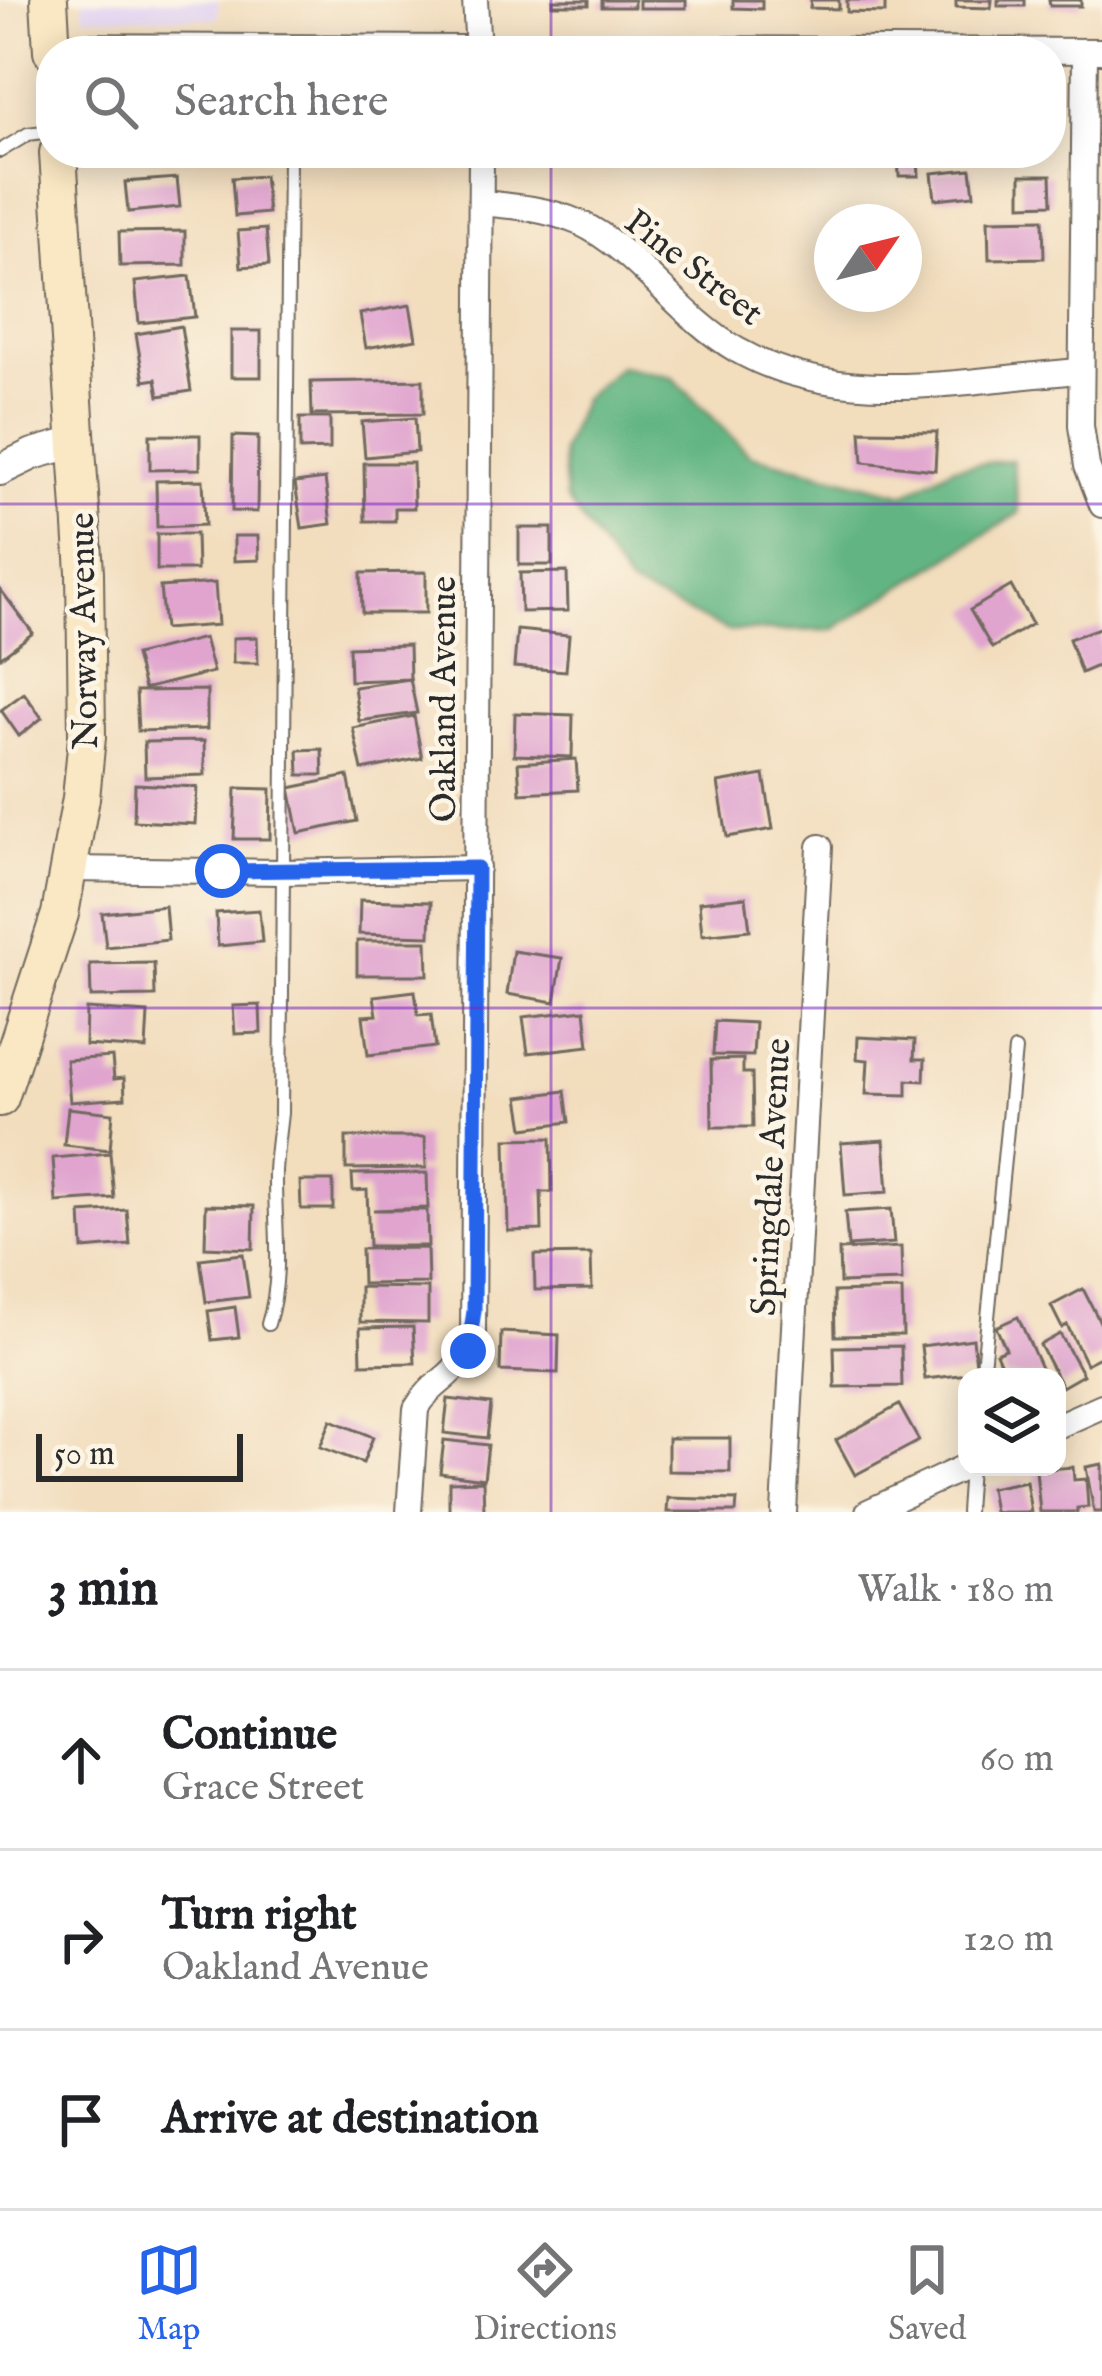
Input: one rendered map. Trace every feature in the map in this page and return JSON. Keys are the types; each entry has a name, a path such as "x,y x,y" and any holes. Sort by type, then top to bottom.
{"main road":[{"path":"49,0 50,36"},
{"name":"Norway Avenue","path":"0,1098 47,958 70,869 89,697 59,168"}],"street":[{"path":"475,0 476,36"},
{"path":"1094,51 1080,371 1082,446 1102,505"},
{"name":"Oakland Avenue","path":"409,1512 416,1409 423,1397 459,1368 473,1334 481,168"},
{"name":"Pine Street","path":"481,202 523,206 584,225 692,319 737,350 792,371 908,388 1080,371"},
{"path":"0,470 33,454 76,442"},
{"name":"Springdale Avenue","path":"784,1512 820,847"},
{"path":"70,869 477,868"},
{"path":"1066,1422 1102,1406"},
{"path":"868,1512 958,1471"}],"lane":[{"path":"0,151 36,133"},
{"path":"268,1324 279,1266 275,1172 281,1113 289,168"},
{"path":"983,1368 1016,1050"},
{"path":"967,1512 969,1476"}],"shaded area":[{"path":"83,0 218,0 218,18 84,17"}],"green space":[{"path":"620,366 672,377 750,455 905,494 953,467 1012,460 1019,513 832,630 729,631 630,586 566,499 562,451 583,399"}],"building":[{"path":"553,0 589,0 589,5 553,5"},
{"path":"602,0 634,0 634,7 602,7"},
{"path":"639,0 686,0 686,8 639,8"},
{"path":"733,0 762,0 762,9 733,8"},
{"path":"811,0 839,0 839,9 810,8"},
{"path":"847,0 885,0 885,13 847,12"},
{"path":"956,0 992,0 991,8 956,7"},
{"path":"998,0 1025,0 1025,6 998,6"},
{"path":"1049,0 1081,0 1081,6 1050,6"},
{"path":"899,168 918,168 919,176 899,176"},
{"path":"971,169 974,195 935,199 932,173"},
{"path":"1021,175 1051,175 1052,204 1021,205"},
{"path":"264,176 268,213 235,216 232,178"},
{"path":"177,178 180,207 128,212 125,182"},
{"path":"1043,219 1044,258 989,259 988,220"},
{"path":"266,229 269,265 241,267 238,231"},
{"path":"185,231 185,265 120,266 119,232"},
{"path":"190,276 195,317 139,323 135,282"},
{"path":"410,305 416,339 366,348 360,314"},
{"path":"181,326 191,391 159,396 156,379 144,381 136,334"},
{"path":"231,331 261,331 261,377 231,377"},
{"path":"423,380 423,414 312,415 311,382"},
{"path":"300,418 330,418 330,449 300,450"},
{"path":"415,418 417,452 365,457 362,422"},
{"path":"861,431 937,432 935,470 863,462"},
{"path":"150,435 200,435 200,469 150,470"},
{"path":"233,436 258,437 257,512 232,511"},
{"path":"364,463 413,463 414,508 395,508 395,521 365,521"},
{"path":"325,479 331,524 302,528 295,483"},
{"path":"203,480 205,525 157,527 156,481"},
{"path":"519,528 552,528 552,565 519,565"},
{"path":"157,534 196,534 197,570 157,570"},
{"path":"234,536 258,536 259,560 234,561"},
{"path":"426,572 426,613 362,613 361,573"},
{"path":"567,572 568,611 521,612 520,573"},
{"path":"215,583 218,625 164,629 160,587"},
{"path":"1011,586 1032,624 992,648 970,610"},
{"path":"0,589 33,633 0,658"},
{"path":"1102,627 1102,664 1081,673 1069,639"},
{"path":"517,630 569,635 566,671 514,667"},
{"path":"257,637 258,663 233,663 233,638"},
{"path":"204,638 213,672 144,689 135,655"},
{"path":"409,645 410,679 350,681 349,647"},
{"path":"410,679 417,713 359,721 354,687"},
{"path":"207,690 207,729 138,731 136,691"},
{"path":"24,693 42,718 19,736 1,710"},
{"path":"515,713 573,715 572,757 514,755"},
{"path":"414,716 422,758 362,770 353,728"},
{"path":"204,741 205,775 145,777 144,742"},
{"path":"322,749 323,775 299,775 298,750"},
{"path":"576,759 578,790 520,793 518,763"},
{"path":"764,775 773,829 727,837 718,783"},
{"path":"348,776 357,821 299,833 290,788"},
{"path":"135,784 197,787 195,824 134,821"},
{"path":"236,788 271,789 270,839 234,839"},
{"path":"746,897 750,930 702,935 699,902"},
{"path":"360,900 431,902 430,936 359,934"},
{"path":"165,906 168,940 106,947 102,913"},
{"path":"259,910 262,942 218,946 216,913"},
{"path":"357,941 427,941 428,975 357,975"},
{"path":"513,951 562,958 555,1002 507,994"},
{"path":"154,963 155,996 91,997 90,964"},
{"path":"415,991 418,1015 431,1014 435,1047 368,1055 363,1016 377,1015 374,996"},
{"path":"260,1005 261,1033 235,1034 233,1006"},
{"path":"86,1009 148,1013 146,1049 85,1045"},
{"path":"585,1010 589,1046 528,1053 523,1017"},
{"path":"715,1021 755,1023 753,1056 713,1055"},
{"path":"858,1037 915,1040 914,1059 925,1059 924,1081 907,1080 907,1095 866,1094 868,1060 857,1059"},
{"path":"112,1057 114,1079 124,1078 125,1098 70,1102 66,1060"},
{"path":"743,1059 743,1073 752,1073 753,1127 712,1127 711,1060"},
{"path":"565,1091 569,1122 524,1128 519,1097"},
{"path":"68,1108 113,1113 110,1150 64,1145"},
{"path":"346,1137 425,1137 426,1168 346,1169"},
{"path":"551,1138 552,1192 541,1192 542,1230 508,1231 506,1139"},
{"path":"884,1140 888,1192 845,1195 841,1143"},
{"path":"110,1153 114,1198 56,1202 53,1158"},
{"path":"427,1173 428,1208 373,1210 427,1210 428,1246 369,1246 367,1190 353,1191 352,1174"},
{"path":"300,1181 333,1181 333,1209 301,1209"},
{"path":"206,1205 254,1206 253,1249 205,1247"},
{"path":"891,1209 894,1243 848,1246 845,1212"},
{"path":"127,1210 130,1245 83,1249 81,1213"},
{"path":"901,1247 902,1281 840,1283 839,1250"},
{"path":"427,1248 428,1283 362,1284 361,1249"},
{"path":"243,1254 249,1297 206,1302 200,1259"},
{"path":"591,1254 592,1289 535,1290 534,1255"},
{"path":"360,1287 428,1288 428,1323 360,1322"},
{"path":"1083,1289 1102,1326 1102,1356 1086,1364 1067,1325 1062,1328 1051,1306"},
{"path":"902,1290 903,1335 835,1336 834,1292"},
{"path":"235,1307 239,1337 212,1340 208,1311"},
{"path":"1018,1317 1041,1368 1002,1368 996,1353 1006,1349 996,1327"},
{"path":"413,1327 415,1363 361,1364 360,1328"},
{"path":"501,1332 559,1335 558,1373 500,1371"},
{"path":"1060,1334 1083,1375 1066,1385 1066,1368 1052,1368 1040,1345"},
{"path":"973,1339 976,1368 958,1368 958,1375 925,1379 921,1346"},
{"path":"901,1346 902,1386 835,1387 834,1347"},
{"path":"448,1399 491,1404 487,1438 444,1433"},
{"path":"899,1405 919,1441 855,1475 836,1440"},
{"path":"331,1420 373,1437 363,1463 320,1447"},
{"path":"668,1438 730,1438 730,1472 668,1471"},
{"path":"444,1440 488,1445 484,1479 440,1473"},
{"path":"1102,1464 1102,1512 1094,1512 1086,1467"},
{"path":"1073,1467 1074,1480 1086,1479 1088,1507 1077,1508 1077,1512 1040,1512 1037,1476 1066,1476 1066,1468"},
{"path":"483,1481 484,1512 449,1512 449,1482"},
{"path":"1026,1481 1031,1512 994,1512 990,1488"},
{"path":"668,1498 737,1500 736,1512 667,1512"}],"route":[{"path":"222,871 477,868 474,1311 468,1351"}]}
